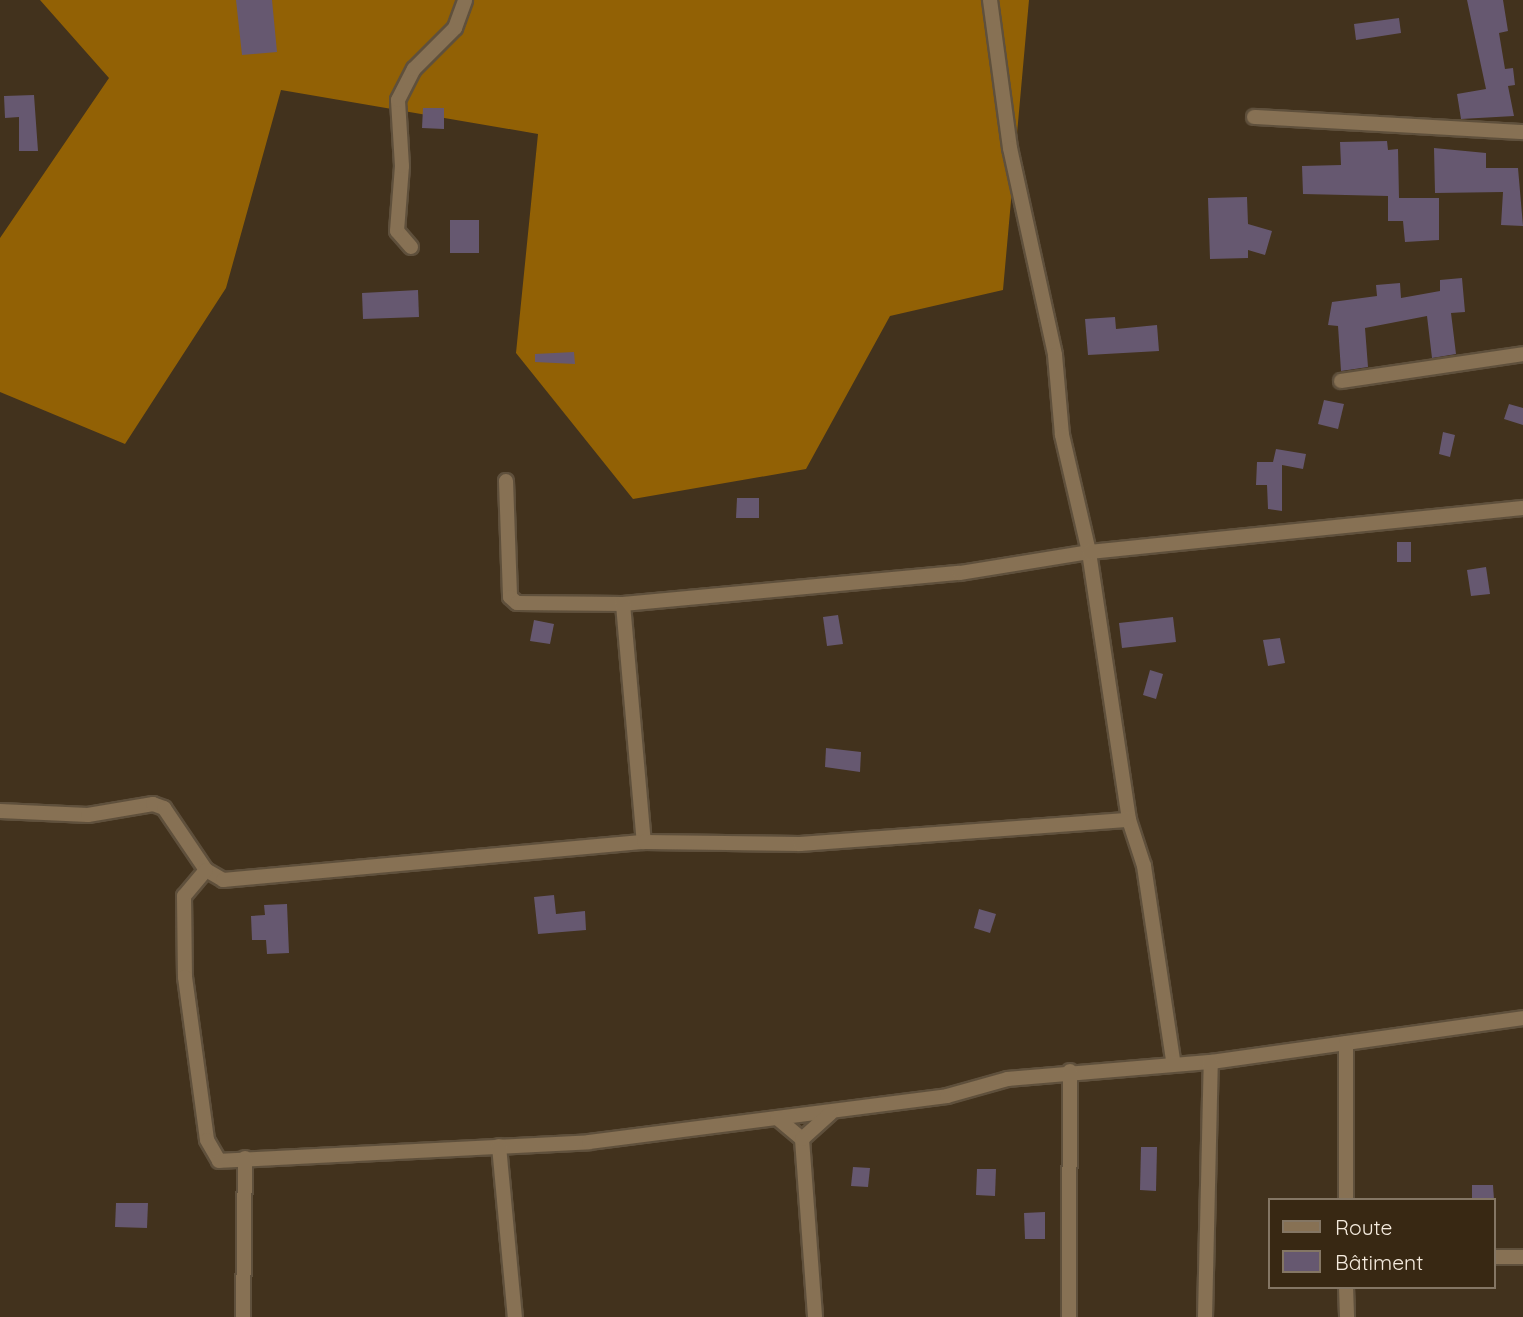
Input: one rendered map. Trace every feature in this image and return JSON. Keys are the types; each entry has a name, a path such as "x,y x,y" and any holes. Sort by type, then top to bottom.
{"street":[{"path":"411,247 397,231 402,166 398,100 414,69 456,29 465,0"},
{"path":"990,0 1027,242 1055,355 1062,435 1088,552 1129,820 1144,866 1173,1061"},
{"path":"1254,117 1523,132"},
{"path":"1341,381 1523,354"},
{"path":"506,481 513,602 623,604 1011,568 1088,552 1523,508"},
{"path":"623,604 644,842"},
{"path":"0,811 88,815 153,804 164,808 206,870 223,880 644,842 800,844 1129,820"},
{"path":"206,870 188,888 182,905 207,1140 219,1161 589,1142 777,1118 830,1114 1070,1071 1173,1061 1211,1062 1523,1018"},
{"path":"1346,1043 1346,1198"},
{"path":"1205,1317 1211,1062"},
{"path":"1069,1317 1070,1071"},
{"path":"802,1139 830,1114"},
{"path":"777,1118 802,1139 815,1317"},
{"path":"499,1146 514,1317"},
{"path":"243,1317 245,1158"},
{"path":"1495,1257 1523,1257"},
{"path":"1346,1289 1347,1317"}],"shaded area":[{"path":"40,0 1029,0 1003,290 890,316 806,469 633,499 516,353 538,134 281,90 226,288 125,444 0,392 0,238 109,78"}],"building":[{"path":"236,0 272,0 277,52 242,55"},
{"path":"1467,0 1503,0 1508,31 1499,33 1505,69 1513,68 1515,85 1508,86 1514,116 1461,119 1457,94 1486,89"},
{"path":"1399,18 1401,33 1356,40 1354,24"},
{"path":"34,95 38,151 19,151 19,117 5,118 4,96"},
{"path":"423,108 444,108 444,129 422,128"},
{"path":"1387,141 1388,150 1398,149 1399,198 1439,198 1439,240 1405,242 1403,221 1388,221 1388,196 1303,194 1302,166 1341,165 1340,142"},
{"path":"1434,148 1486,153 1486,168 1518,168 1523,226 1501,225 1503,192 1435,193"},
{"path":"1247,197 1248,224 1272,231 1265,255 1248,250 1248,258 1210,259 1208,198"},
{"path":"450,220 479,220 479,253 450,253"},
{"path":"1462,278 1465,312 1451,313 1456,354 1432,358 1427,316 1365,328 1368,367 1341,371 1338,326 1328,325 1332,302 1377,296 1376,285 1400,283 1401,298 1440,291 1440,280"},
{"path":"418,290 419,317 363,319 362,293"},
{"path":"1115,317 1116,329 1157,325 1159,351 1088,355 1085,319"},
{"path":"574,352 575,364 535,362 535,354"},
{"path":"1324,400 1344,404 1338,429 1318,424"},
{"path":"1509,404 1523,408 1523,425 1504,419"},
{"path":"1443,432 1455,435 1450,457 1439,454"},
{"path":"1276,449 1306,454 1303,469 1282,465 1282,511 1268,509 1267,485 1256,485 1257,462 1273,462"},
{"path":"737,498 759,498 759,518 736,518"},
{"path":"1397,542 1411,542 1411,562 1397,562"},
{"path":"1486,567 1490,594 1471,596 1467,570"},
{"path":"838,615 843,644 827,646 823,617"},
{"path":"1173,617 1176,642 1122,648 1119,623"},
{"path":"534,620 554,624 550,644 530,641"},
{"path":"1280,638 1285,663 1268,666 1263,640"},
{"path":"1150,670 1163,674 1156,699 1143,695"},
{"path":"826,748 861,752 860,772 825,767"},
{"path":"554,895 556,914 585,911 586,930 538,934 534,897"},
{"path":"287,904 289,953 267,954 266,940 252,940 251,916 265,915 264,905"},
{"path":"979,909 996,914 990,933 974,928"},
{"path":"1141,1147 1157,1147 1156,1191 1140,1190"},
{"path":"853,1167 870,1168 868,1187 851,1186"},
{"path":"977,1169 996,1169 995,1196 976,1195"},
{"path":"1472,1185 1493,1185 1494,1198 1472,1198"},
{"path":"116,1203 148,1203 147,1228 115,1227"},
{"path":"1045,1212 1045,1239 1025,1239 1024,1213"}]}
